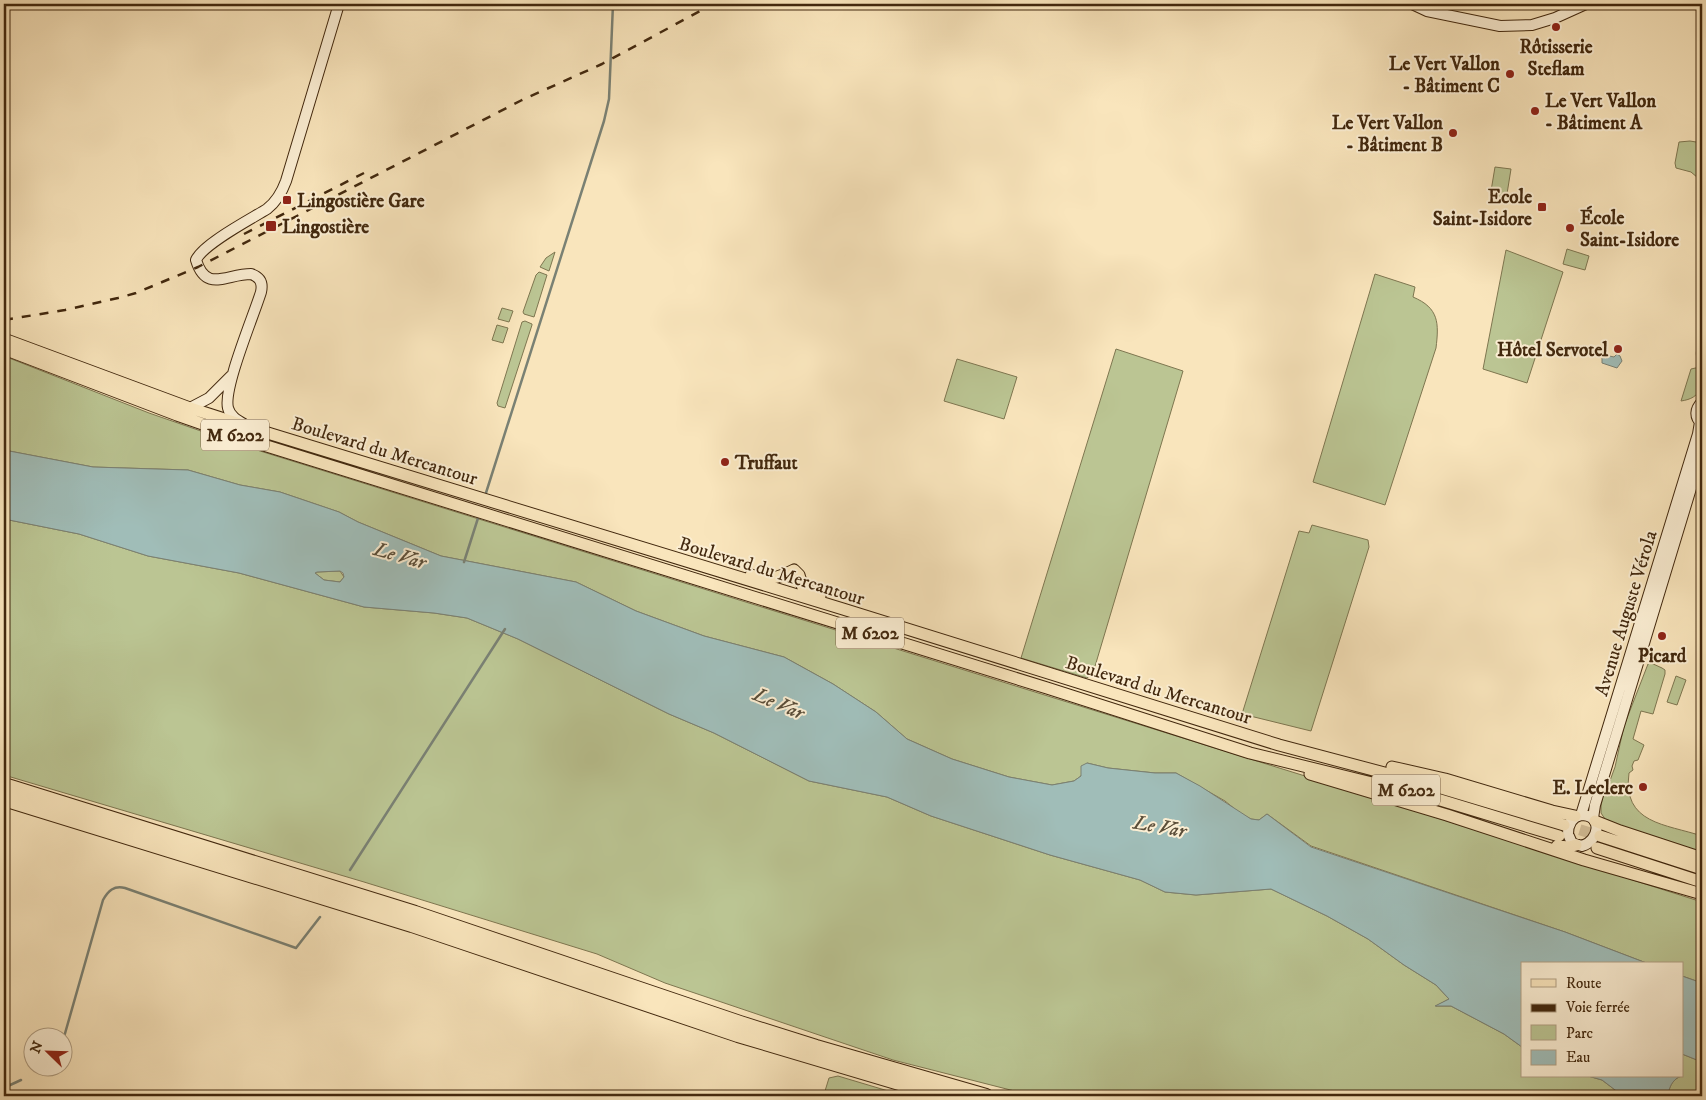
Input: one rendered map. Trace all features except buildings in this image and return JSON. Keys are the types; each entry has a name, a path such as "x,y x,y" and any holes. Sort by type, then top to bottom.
{"highway":[{"path":"4,785 415,913 816,1047 986,1096"},
{"path":"4,799 412,925 738,1035 943,1096"}],"main road":[{"path":"249,427 234,418 228,410 226,402 231,376 262,289 260,280 251,274 213,280 207,279 202,274 196,260 201,252 267,209 281,193 339,4"},
{"path":"1412,4 1434,13 1500,26 1532,24 1555,18 1586,4"},
{"name":"Boulevard du Mercantour","path":"4,339 190,408 249,427 1309,754 1441,788 1564,825"},
{"name":"Boulevard du Mercantour","path":"4,349 209,427 470,509 1250,752 1428,796 1559,836"},
{"path":"190,408 209,398 231,376"},
{"name":"Avenue Auguste Vérola","path":"1578,815 1698,434 1701,423 1696,411 1702,402"},
{"name":"Avenue Auguste Vérola","path":"1594,820 1600,786 1702,452"},
{"path":"723,574 734,571 763,578 776,578 794,570 799,575 803,588 810,593 829,599 843,609"},
{"path":"1250,752 1324,778 1448,815 1549,849 1702,894"},
{"path":"1309,754 1364,760 1422,773 1578,815 1702,858"},
{"path":"1448,815 1569,848 1589,843 1593,838 1596,828 1594,820"},
{"path":"1578,815 1569,824 1569,839 1592,857 1626,871"},
{"path":"1600,836 1702,869"},
{"path":"1597,848 1702,882"}],"green space":[{"path":"1679,142 1702,143 1702,174 1698,178 1691,172 1676,168 1675,163"},
{"path":"1495,167 1511,169 1506,200 1490,197"},
{"path":"1567,249 1589,256 1585,270 1563,264"},
{"path":"1506,250 1563,272 1527,383 1483,369"},
{"path":"555,252 549,271 540,267 546,258"},
{"path":"539,272 547,275 534,317 523,312 536,275"},
{"path":"1375,274 1415,287 1413,297 1428,306 1437,324 1436,348 1385,505 1313,482"},
{"path":"502,308 513,311 509,322 498,319"},
{"path":"525,321 532,325 505,408 498,406 497,403 522,322"},
{"path":"497,325 508,328 503,343 492,340"},
{"path":"1702,338 1702,364 1697,359 1696,352"},
{"path":"1116,349 1183,371 1093,673 1087,678 1021,658"},
{"path":"4,356 149,413 244,446 1305,776 1702,902 1702,983 1684,977 1684,962 1644,962 1565,932 1311,846 1267,814 1259,820 1251,819 1241,814 1225,801 1176,773 1155,773 1108,768 1087,763 1081,776 1074,781 1052,785 1009,777 952,759 907,739 876,712 833,684 784,657 704,636 636,611 576,582 441,556 358,522 339,512 280,492 240,485 188,470 93,467 4,450"},
{"path":"957,359 1017,377 1004,419 944,401"},
{"path":"1702,368 1701,386 1697,394 1681,401 1691,369"},
{"path":"4,519 79,534 148,556 239,573 364,607 467,618 518,639 809,781 887,797 931,816 1050,855 1140,880 1165,892 1196,895 1271,889 1327,916 1368,939 1436,985 1449,999 1436,1006 1451,1006 1504,1034 1521,1046 1521,1078 1595,1078 1602,1080 1623,1096 1034,1096 893,1060 665,983 597,954 364,882 4,775"},
{"path":"1312,525 1368,540 1369,547 1311,731 1242,714 1299,531 1309,533"},
{"path":"340,571 344,577 340,582 324,580 315,573 317,572"},
{"path":"1651,663 1665,670 1665,674 1653,714 1641,711 1633,739 1644,745 1638,760 1634,761 1633,770 1629,773 1629,790 1632,803 1649,819 1702,836 1702,854 1607,822 1601,813 1604,790 1608,786 1615,767 1624,726 1648,664"},
{"path":"1676,676 1686,680 1677,705 1667,702"},
{"path":"1684,1055 1702,1062 1702,1096 1668,1096 1669,1090 1676,1079 1684,1078"},
{"path":"838,1076 905,1096 830,1096 825,1091 829,1078"}],"water":[{"path":"1617,354 1622,361 1617,368 1602,363 1602,358 1605,355 1614,357"},
{"name":"Le Var","path":"4,450 93,467 188,470 240,485 280,492 339,512 358,522 441,556 576,582 636,611 704,636 784,657 833,684 876,712 907,739 952,759 1009,777 1052,785 1074,781 1081,776 1081,766 1087,763 1108,768 1155,773 1176,773 1251,819 1259,820 1267,814 1311,847 1565,932 1644,962 1521,962 1521,1046 1504,1034 1451,1006 1435,1006 1449,999 1436,985 1368,939 1327,916 1271,889 1196,895 1165,892 1140,880 1050,855 931,816 887,797 809,781 518,639 467,618 364,607 239,573 148,556 79,534 4,519","holes":["340,571 344,577 340,582 324,580 315,573"]},
{"path":"1684,977 1702,983 1702,1062 1684,1055"},
{"path":"1595,1078 1678,1078 1671,1084 1668,1096 1623,1096 1602,1080"}],"waterway":[{"path":"485,496 604,121 609,99 613,4"},
{"path":"464,562 479,515"},
{"path":"350,870 505,629"},
{"path":"67,1028 103,900 109,891 115,888 125,888 296,948 320,917"},
{"path":"4,1085 8,1086 21,1080"}],"tunnel":[{"path":"1564,825 1600,836"}],"railway":[{"path":"4,320 65,310 118,298 136,293 198,267 522,100 602,64 713,4"},
{"path":"244,234 364,173"}],"place":[{"name":"Rôtisserie Steflam","path":"1556,27"},
{"name":"Le Vert Vallon - Bâtiment C","path":"1510,74"},
{"name":"Le Vert Vallon - Bâtiment A","path":"1535,111"},
{"name":"Le Vert Vallon - Bâtiment B","path":"1453,133"},
{"name":"Lingostière Gare","path":"287,200"},
{"name":"Ecole Saint-Isidore","path":"1542,207"},
{"name":"Lingostière","path":"271,226"},
{"name":"École Saint-Isidore","path":"1570,228"},
{"name":"Hôtel Servotel","path":"1618,349"},
{"name":"Truffaut","path":"725,462"},
{"name":"Picard","path":"1662,636"},
{"name":"E. Leclerc","path":"1643,787"}]}
